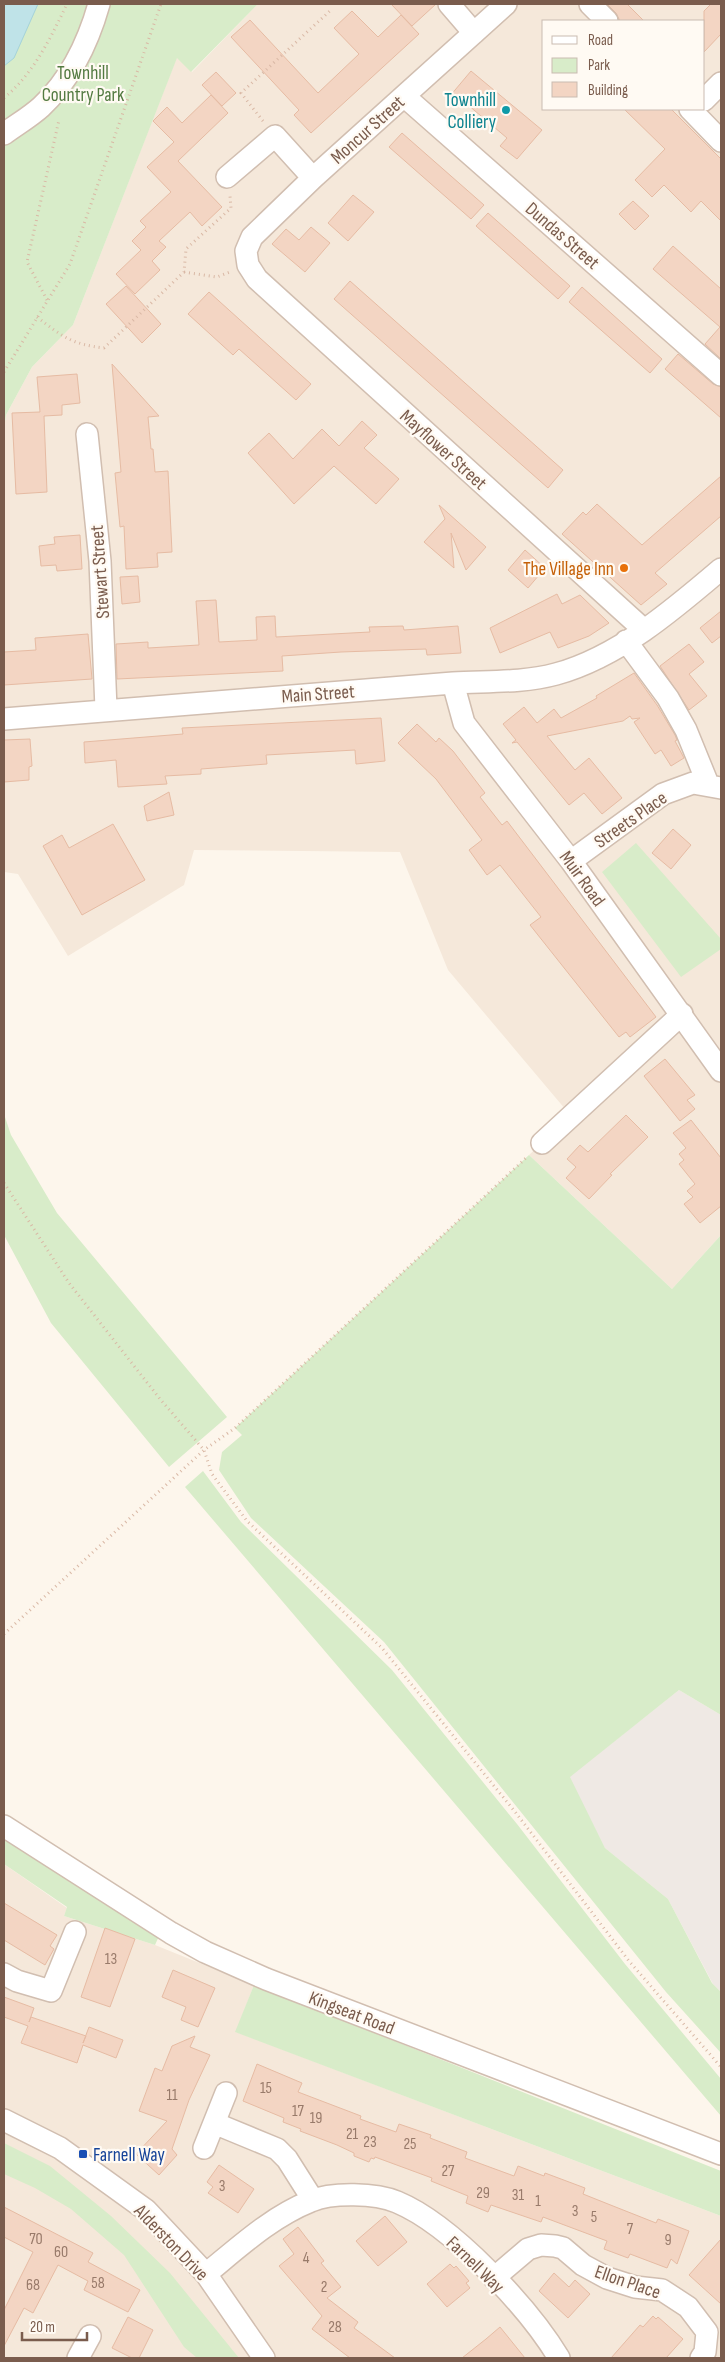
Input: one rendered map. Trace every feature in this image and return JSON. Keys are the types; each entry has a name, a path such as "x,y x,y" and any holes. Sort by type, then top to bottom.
{"street":[{"path":"4,134 40,107 69,75 92,30 99,4"},
{"path":"449,4 474,33"},
{"name":"Moncur Street","path":"248,266 246,251 252,237 313,178 506,4"},
{"path":"590,4 606,20"},
{"path":"705,98 721,83"},
{"name":"Dundas Street","path":"404,96 721,375"},
{"path":"697,110 721,141"},
{"path":"227,177 275,136 313,178"},
{"name":"Mayflower Street","path":"248,266 257,280 634,635"},
{"name":"Stewart Street","path":"87,434 100,561 106,709"},
{"name":"Main Street","path":"4,718 454,683 520,680 555,674 584,664 634,635 721,569"},
{"path":"634,635 714,786"},
{"name":"Muir Road","path":"454,683 464,723 571,861 721,1071"},
{"name":"Streets Place","path":"571,861 663,794 694,783 714,786"},
{"path":"542,1143 682,1014"},
{"name":"Kingseat Road","path":"4,1826 171,1933 205,1952 284,1986 721,2154"},
{"path":"4,1974 18,1981 51,1991 75,1932"},
{"path":"204,2148 226,2093"},
{"name":"Alderston Drive","path":"4,2120 60,2148 146,2210 206,2274 264,2358"},
{"path":"214,2123 277,2149 288,2159 313,2200"},
{"name":"Farnell Way","path":"206,2274 270,2222 313,2200 343,2195 366,2196 396,2201 423,2215 494,2278 546,2336 559,2358"},
{"name":"Ellon Place","path":"494,2278 528,2249 541,2245 563,2248 583,2265 607,2278 635,2287 662,2290 688,2307 707,2332 705,2352 701,2358"},
{"path":"78,2358 90,2336"}],"path":[{"path":"4,98 20,85 46,47 67,4"},
{"path":"4,372 70,264 161,4"},
{"path":"275,136 241,94 332,9"},
{"path":"48,301 27,262 61,111"},
{"path":"37,318 67,340 84,346 104,348 184,272 186,249 231,208 227,177"},
{"path":"184,272 216,277 248,266"},
{"path":"4,1634 204,1450 235,1428 542,1143"},
{"path":"4,1183 69,1283 160,1399 204,1450 212,1474 247,1521 382,1648 516,1814 629,1961 721,2067"}],"shaded area":[{"path":"258,4 721,4 721,1235 672,1289 529,1155 571,1116 448,970 400,852 194,850 184,885 68,956 18,874 4,872 4,429 6,415 32,367 73,325 177,57 192,72"},
{"path":"679,1690 721,1715 721,1992 713,1984 668,1899 605,1848 569,1777"},
{"path":"4,1864 67,1908 64,1916 155,1945 254,1985 236,2032 721,2216 721,2358 4,2358"}],"green space":[{"name":"Townhill Country Park","path":"4,4 258,4 191,72 177,58 73,325 32,367 6,415 4,429"},
{"path":"636,843 721,939 721,949 681,977 602,872"},
{"path":"4,1114 11,1135 57,1213 227,1417 169,1467 51,1323 4,1235"},
{"path":"529,1155 672,1289 721,1235 721,1715 679,1690 570,1777 605,1848 668,1899 712,1983 721,1992 721,2053 666,1992 384,1642 251,1518 219,1470 222,1452 242,1435 235,1428"},
{"path":"203,1471 241,1522 392,1670 517,1824 625,1964 721,2079 721,2116 185,1487"},
{"path":"4,1835 159,1936 155,1945 64,1916 67,1907 4,1864"},
{"path":"254,1985 721,2171 721,2216 235,2032"},
{"path":"4,2143 50,2166 111,2216 170,2273 239,2358 197,2358 184,2347 124,2255 71,2209 35,2188 4,2174"}],"water":[{"path":"4,4 38,4 14,58 4,66"}],"building":[{"path":"391,4 436,4 412,26"},
{"path":"607,4 627,4 643,20 620,20 616,13"},
{"path":"711,4 721,4 721,34 705,51 705,20 704,11"},
{"path":"352,11 378,37 401,15 419,34 311,133 294,115 299,110 231,37 250,20 318,93 359,54 334,28"},
{"path":"471,71 542,130 517,159 500,146 507,138 468,105 465,108 450,96"},
{"path":"216,72 236,93 222,106 202,85"},
{"path":"211,95 228,113 178,161 222,207 202,226 190,212 159,241 166,247 152,261 160,270 135,294 116,274 141,250 132,241 146,227 140,221 171,192 147,167 174,142 153,121 167,107 182,123"},
{"path":"625,110 672,110 721,159 721,221 701,201 691,212 664,185 652,197 635,180 665,149"},
{"path":"402,133 484,205 471,219 389,147"},
{"path":"353,195 374,212 348,241 328,223"},
{"path":"633,201 649,216 635,230 619,214"},
{"path":"488,213 570,286 558,299 476,226"},
{"path":"311,227 330,243 305,272 272,244 286,229 299,240"},
{"path":"673,246 721,289 721,359 705,344 720,327 653,269"},
{"path":"350,281 563,470 548,488 334,299"},
{"path":"126,286 161,324 142,343 106,304"},
{"path":"582,287 662,359 650,373 569,302"},
{"path":"209,292 311,384 296,400 239,349 233,355 188,314"},
{"path":"678,354 713,384 721,387 721,418 665,369"},
{"path":"112,364 159,416 148,417 151,449 153,449 155,472 168,471 172,552 157,553 158,567 126,569 124,526 120,527 115,473 121,472"},
{"path":"77,374 80,403 62,405 62,415 44,416 47,492 16,494 12,413 40,412 37,377"},
{"path":"362,421 377,435 364,448 399,479 376,504 334,466 294,504 248,453 269,433 293,459 322,429 339,446"},
{"path":"721,476 721,516 655,573 667,584 641,605 562,534 583,512 586,515 597,504 642,545"},
{"path":"439,505 486,547 466,570 451,533 454,568 424,542 445,519"},
{"path":"80,535 82,569 57,571 56,565 41,566 39,546 55,544 54,537"},
{"path":"525,550 545,568 528,588 508,570"},
{"path":"138,576 140,602 122,604 120,577"},
{"path":"557,594 562,604 580,595 609,623 589,636 558,648 550,632 500,653 490,628"},
{"path":"216,600 219,642 257,640 256,617 275,616 276,637 370,632 369,627 403,626 404,630 458,626 461,653 427,655 426,649 282,656 283,671 117,679 116,644 148,642 148,648 199,645 196,601"},
{"path":"721,611 721,636 712,643 700,628"},
{"path":"88,634 92,679 4,685 4,652 36,650 35,638"},
{"path":"689,644 704,662 689,674 707,696 689,710 660,666"},
{"path":"634,673 657,705 675,735 677,740 675,741 684,758 671,766 661,750 655,754 634,722 640,718 632,719 630,716 623,721 547,736 575,770 589,758 622,798 602,814 584,793 569,805 517,742 512,743 516,740 503,724 524,707 537,723 554,709 561,718 597,698 596,696"},
{"path":"381,718 385,761 356,764 355,750 266,755 267,764 201,769 201,774 165,776 167,784 118,787 116,760 85,763 84,742 183,734 182,728"},
{"path":"417,724 436,742 439,738 453,751 485,793 480,797 502,825 507,821 656,1017 630,1037 626,1032 619,1037 530,925 541,917 500,865 487,875 469,850 482,840 436,779 398,743"},
{"path":"30,739 32,766 29,767 29,780 4,782 4,740"},
{"path":"169,792 174,815 147,821 144,806"},
{"path":"113,824 145,880 82,915 43,846 62,835 69,848"},
{"path":"673,829 691,845 671,869 652,853"},
{"path":"665,1059 695,1095 687,1100 695,1109 680,1121 644,1076"},
{"path":"626,1115 648,1137 610,1174 612,1175 589,1199 566,1178 576,1167 567,1159 580,1145 588,1152"},
{"path":"691,1120 721,1158 721,1206 700,1223 684,1204 693,1197 687,1191 695,1184 679,1164 684,1160 679,1154 686,1148 673,1133"},
{"path":"4,1903 57,1935 50,1946 54,1949 45,1965 4,1940"},
{"path":"105,1928 135,1939 110,2007 81,1997"},
{"path":"173,1970 215,1988 198,2027 181,2020 186,2007 162,1997"},
{"path":"4,1997 34,2008 29,2022 31,2017 86,2036 89,2027 123,2040 116,2058 83,2045 77,2063 21,2043 28,2026 4,2017"},
{"path":"195,2036 190,2047 210,2055 189,2100 172,2149 177,2155 159,2175 136,2154 167,2121 139,2111 155,2068 162,2071 172,2046"},
{"path":"257,2064 302,2083 298,2092 361,2116 360,2119 396,2132 399,2124 431,2135 430,2138 467,2152 465,2158 514,2176 518,2166 544,2176 545,2173 585,2188 583,2194 656,2223 658,2219 689,2231 677,2264 671,2259 667,2268 630,2254 628,2258 604,2249 607,2241 543,2217 541,2222 491,2205 488,2212 466,2203 468,2196 431,2181 432,2178 375,2157 374,2159 371,2158 369,2162 354,2156 354,2153 337,2145 300,2131 301,2129 283,2122 284,2118 243,2101"},
{"path":"219,2165 254,2189 238,2213 208,2193 213,2187 207,2182"},
{"path":"4,2207 93,2253 88,2262 140,2290 128,2312 84,2290 88,2281 58,2265 33,2313 24,2308 4,2346 4,2310 33,2252 4,2237"},
{"path":"385,2216 407,2242 378,2266 356,2241"},
{"path":"298,2227 324,2261 321,2263 341,2287 327,2298 358,2322 354,2328 395,2358 350,2358 312,2329 322,2316 279,2266 294,2254 283,2239"},
{"path":"721,2239 721,2304 689,2275"},
{"path":"450,2264 454,2268 456,2266 469,2281 466,2283 470,2288 447,2307 427,2284"},
{"path":"554,2273 569,2287 575,2280 590,2294 568,2318 539,2291"},
{"path":"653,2316 656,2319 658,2317 683,2339 666,2358 611,2358 640,2325 643,2327"},
{"path":"128,2317 153,2330 139,2358 132,2358 112,2348"},
{"path":"500,2327 525,2358 462,2358 486,2339"}],"place":[{"name":"Townhill Colliery","path":"506,110"},
{"name":"The Village Inn","path":"624,568"},
{"name":"Farnell Way","path":"83,2154"}]}
